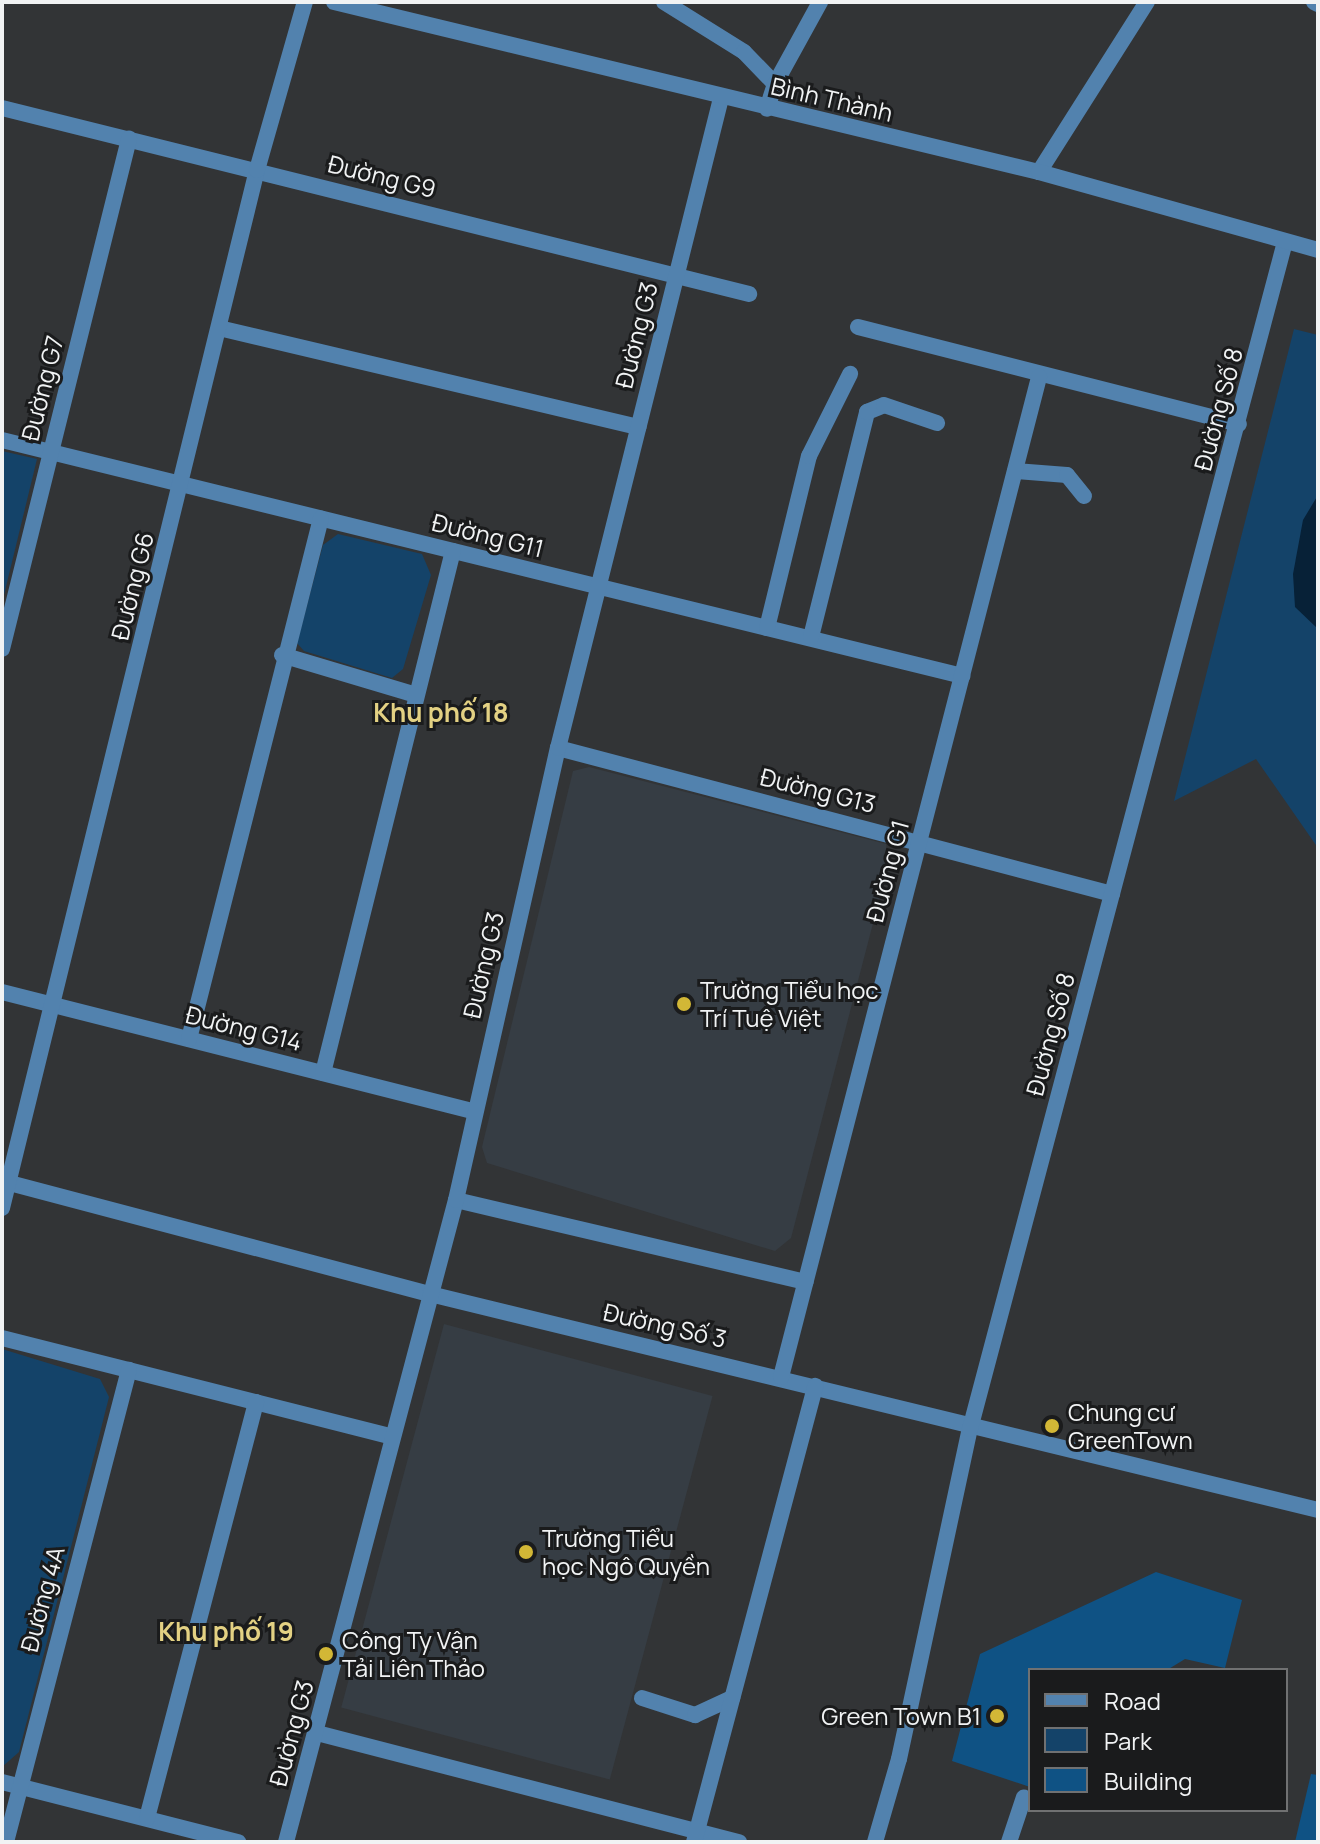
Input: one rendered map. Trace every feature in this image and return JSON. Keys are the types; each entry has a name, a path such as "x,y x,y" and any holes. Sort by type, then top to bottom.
{"street":[{"name":"Đường G6","path":"2,1208 5,1182 53,1005 257,170 305,2"},
{"name":"Bình Thành","path":"334,2 721,98 1039,172 1318,250"},
{"path":"664,2 744,52 775,84"},
{"path":"767,109 775,84 820,2"},
{"path":"1039,172 1147,2"},
{"name":"Đường G3","path":"286,1842 317,1733 389,1436 456,1200 558,748 721,98"},
{"name":"Đường G9","path":"3,113 257,170 677,272 749,294"},
{"name":"Đường G7","path":"2,649 129,139"},
{"name":"Đường Số 8","path":"875,1842 899,1759 970,1429 1285,242"},
{"path":"858,327 1039,377 1239,424"},
{"path":"219,328 638,427"},
{"path":"767,628 809,456 850,374"},
{"name":"Đường G1","path":"781,1377 1039,377"},
{"path":"811,637 867,412 884,405 937,423"},
{"name":"Đường G11","path":"2,440 962,676"},
{"path":"1015,471 1067,475 1084,496"},
{"path":"189,1039 282,655 321,518"},
{"path":"323,1073 453,551"},
{"path":"282,655 416,695"},
{"name":"Đường G13","path":"558,748 1112,894"},
{"name":"Đường G14","path":"2,992 474,1111"},
{"name":"Đường Số 3","path":"5,1182 430,1294 781,1377 970,1429 1318,1510"},
{"path":"456,1200 805,1282"},
{"path":"2,1338 389,1436"},
{"name":"Đường 4A","path":"6,1842 10,1784 129,1370"},
{"path":"695,1836 815,1386"},
{"path":"147,1818 256,1402"},
{"path":"642,1698 695,1715 732,1698"},
{"path":"317,1733 695,1836 739,1842"},
{"path":"10,1784 238,1842"},
{"path":"1009,1842 1024,1797"}],"shaded area":[{"path":"1318,495 1318,629 1295,607 1293,574 1303,520"},
{"name":"Trường Tiểu học Trí Tuệ Việt","path":"589,767 886,844 889,862 791,1238 775,1251 487,1163 482,1147 573,771"},
{"name":"Trường Tiểu học Ngô Quyền","path":"444,1324 713,1396 610,1779 341,1707"}],"green space":[{"path":"1294,329 1318,335 1318,848 1256,759 1174,801"},
{"path":"2,451 37,459 2,603"},
{"path":"338,534 422,554 431,575 403,669 392,678 304,651 297,643 323,545"},
{"path":"2,1349 100,1379 109,1397 19,1752 2,1767"}],"building":[{"name":"Green Town B1","path":"1156,1572 1242,1600 1225,1668 1185,1659 1170,1668 1028,1668 1028,1786 952,1761 980,1654"},
{"path":"1311,1774 1318,1775 1318,1842 1295,1842"}],"place":[{"name":"Trường Tiểu học Trí Tuệ Việt","path":"684,1004"},
{"name":"Chung cư GreenTown","path":"1052,1426"},
{"name":"Trường Tiểu học Ngô Quyền","path":"526,1552"},
{"name":"Công Ty Vận Tải Liên Thảo","path":"326,1654"},
{"name":"Green Town B1","path":"997,1716"}],"district":[{"name":"Khu phố 18","path":"441,713"},
{"name":"Khu phố 19","path":"226,1632"}]}
